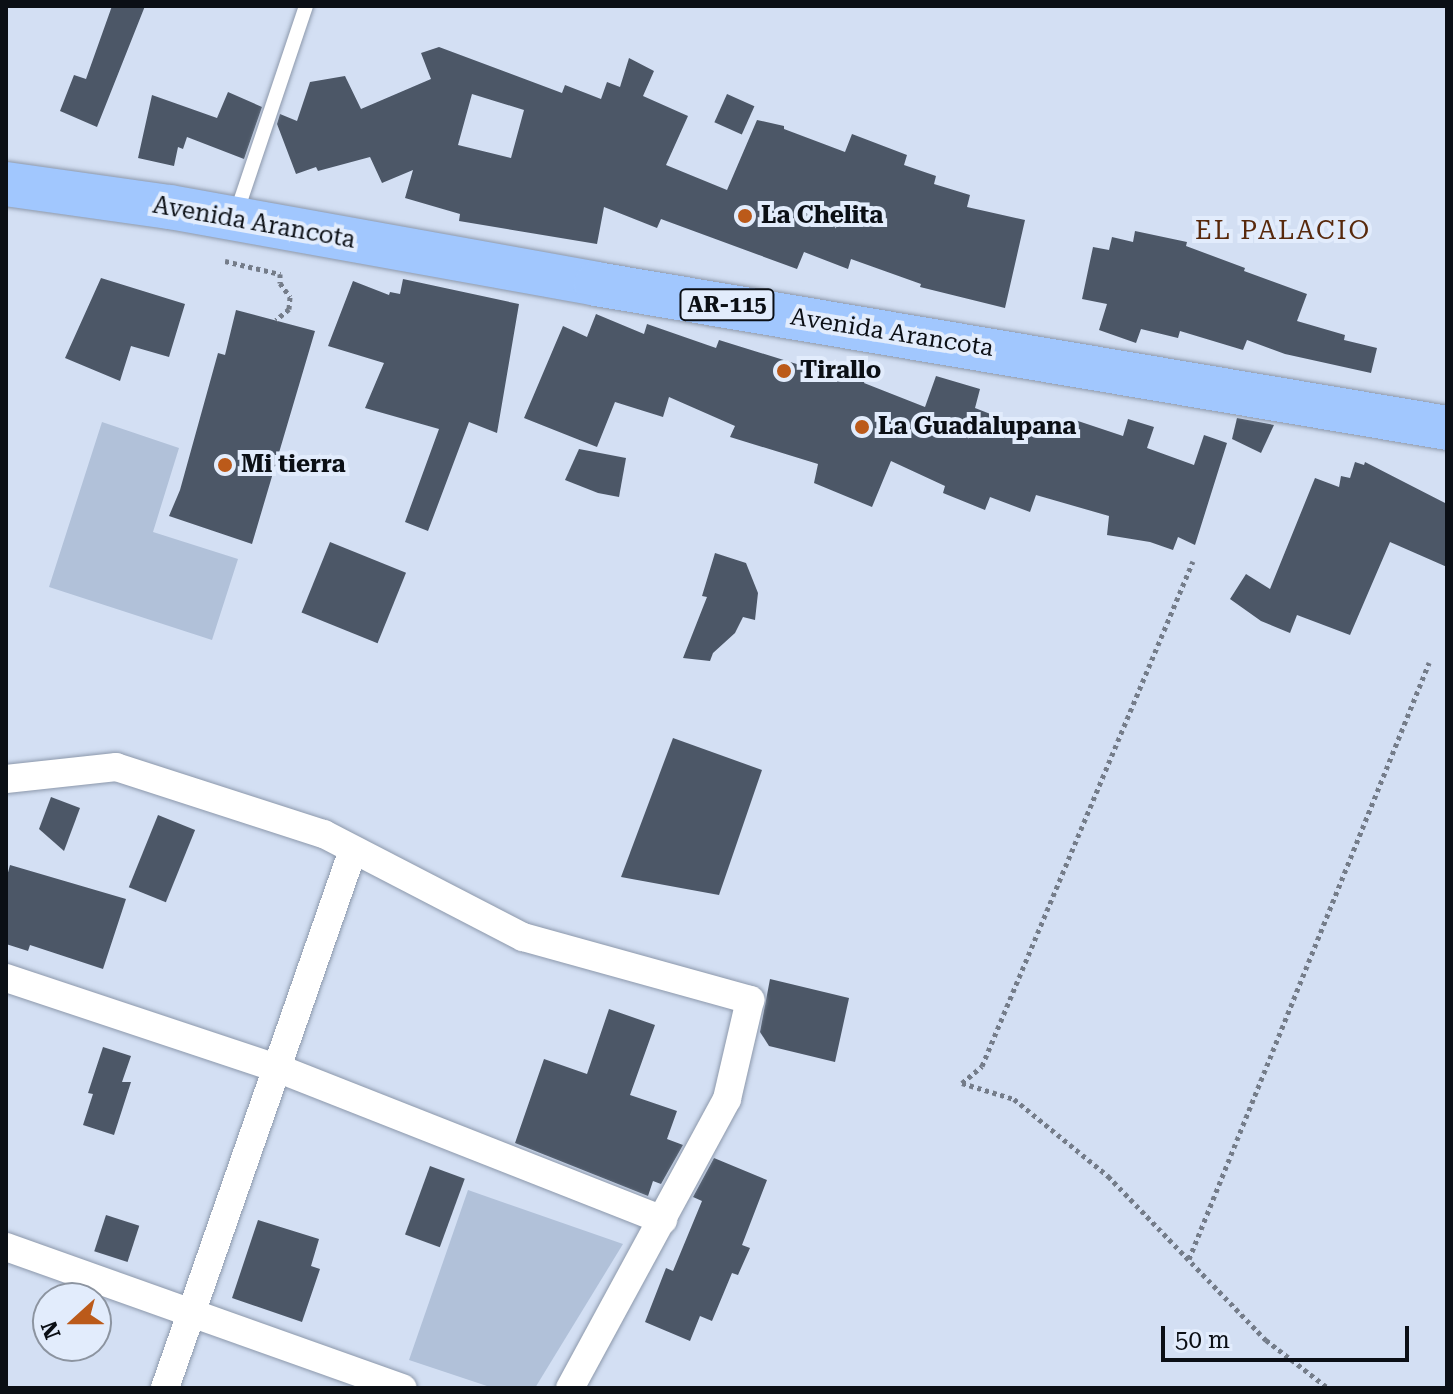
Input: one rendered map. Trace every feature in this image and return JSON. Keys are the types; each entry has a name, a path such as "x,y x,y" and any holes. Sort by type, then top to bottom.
{"main road":[{"name":"Avenida Arancota","path":"6,184 235,218 596,284 1447,428"}],"street":[{"path":"6,779 116,767 324,834 523,937 750,1000 727,1099 570,1388"},
{"path":"165,1388 353,850"},
{"path":"6,978 277,1068 663,1220"},
{"path":"6,1247 403,1388"}],"lane":[{"path":"235,218 306,6"}],"path":[{"path":"225,261 280,274 280,283 290,297 289,309 276,320"},
{"path":"1193,561 982,1066 962,1083 1014,1099 1108,1176 1266,1340 1328,1388"},
{"path":"1189,1259 1429,663"}],"shaded area":[{"path":"102,422 179,448 153,532 238,559 212,640 49,587"},
{"path":"468,1190 623,1244 535,1388 493,1388 409,1360"}],"building":[{"path":"112,6 145,6 97,127 60,111 74,75 86,79"},
{"path":"439,47 562,93 565,85 601,99 607,82 620,87 629,58 654,71 643,96 688,116 666,165 727,190 757,120 784,126 784,129 845,152 852,134 907,155 904,165 936,176 934,184 970,195 967,207 1025,220 1005,308 920,287 921,284 851,259 848,269 804,252 797,269 661,219 657,228 604,207 597,244 459,221 460,214 405,198 413,170 382,183 370,157 296,174 277,124 280,114 297,121 310,82 345,76 361,109 431,79 421,53","holes":["472,94 524,110 511,158 458,145"]},
{"path":"228,92 262,107 244,159 187,137 183,149 178,147 174,166 138,158 152,95 217,118"},
{"path":"727,94 754,106 742,135 714,122"},
{"path":"1135,231 1187,242 1186,246 1307,294 1297,321 1345,335 1344,340 1377,348 1371,373 1285,354 1247,340 1243,350 1180,331 1178,338 1141,329 1136,343 1099,330 1107,304 1082,299 1093,247 1109,250 1112,237 1133,242"},
{"path":"101,278 185,304 169,357 131,346 120,381 65,358"},
{"path":"403,279 519,304 497,433 469,422 428,531 405,522 439,429 365,408 384,363 328,346 353,281 389,295 390,292 400,294"},
{"path":"236,310 315,331 252,544 169,516 180,490 218,353 225,355"},
{"path":"596,314 644,334 647,324 716,348 719,340 816,370 819,359 867,373 864,383 925,407 936,376 980,389 975,408 1021,426 1023,420 1063,434 1069,418 1123,436 1128,419 1154,427 1147,448 1194,465 1204,435 1227,443 1195,545 1178,537 1173,550 1150,542 1107,535 1109,516 1036,495 1030,512 990,497 985,510 943,493 945,486 891,461 872,507 814,483 818,464 730,437 735,426 669,397 663,417 615,402 597,447 524,418 563,326 587,337"},
{"path":"1237,418 1274,425 1261,453 1232,439"},
{"path":"579,449 626,458 619,497 598,493 565,480"},
{"path":"1355,462 1364,465 1365,462 1447,504 1447,567 1390,542 1350,635 1297,615 1290,633 1261,621 1230,599 1246,574 1270,589 1315,478 1339,487 1341,476 1350,478"},
{"path":"330,542 406,573 378,643 302,612"},
{"path":"715,553 746,563 758,593 755,620 743,617 735,633 713,653 710,661 683,658 707,597 702,596"},
{"path":"673,738 762,770 719,895 621,877"},
{"path":"51,797 80,808 64,851 39,829"},
{"path":"158,815 195,830 166,902 129,887"},
{"path":"10,865 126,899 103,969 30,945 28,951 6,944 6,880"},
{"path":"770,979 849,998 835,1062 769,1046 760,1032"},
{"path":"609,1009 655,1025 630,1095 677,1111 667,1139 683,1145 661,1184 653,1181 648,1196 515,1143 544,1059 587,1074"},
{"path":"103,1047 131,1056 122,1082 131,1082 114,1135 83,1125 93,1094 88,1093"},
{"path":"714,1158 767,1180 742,1245 750,1248 738,1275 732,1273 712,1321 700,1316 690,1341 645,1322 666,1268 673,1271 702,1201 693,1197"},
{"path":"430,1166 465,1179 440,1247 405,1235"},
{"path":"106,1215 139,1226 128,1262 94,1251"},
{"path":"258,1220 319,1239 311,1266 320,1269 302,1322 232,1298"}],"place":[{"name":"La Chelita","path":"745,216"},
{"name":"Tirallo","path":"784,371"},
{"name":"La Guadalupana","path":"862,427"},
{"name":"Mi tierra","path":"225,465"}],"district":[{"name":"EL PALACIO","path":"1283,231"}]}
